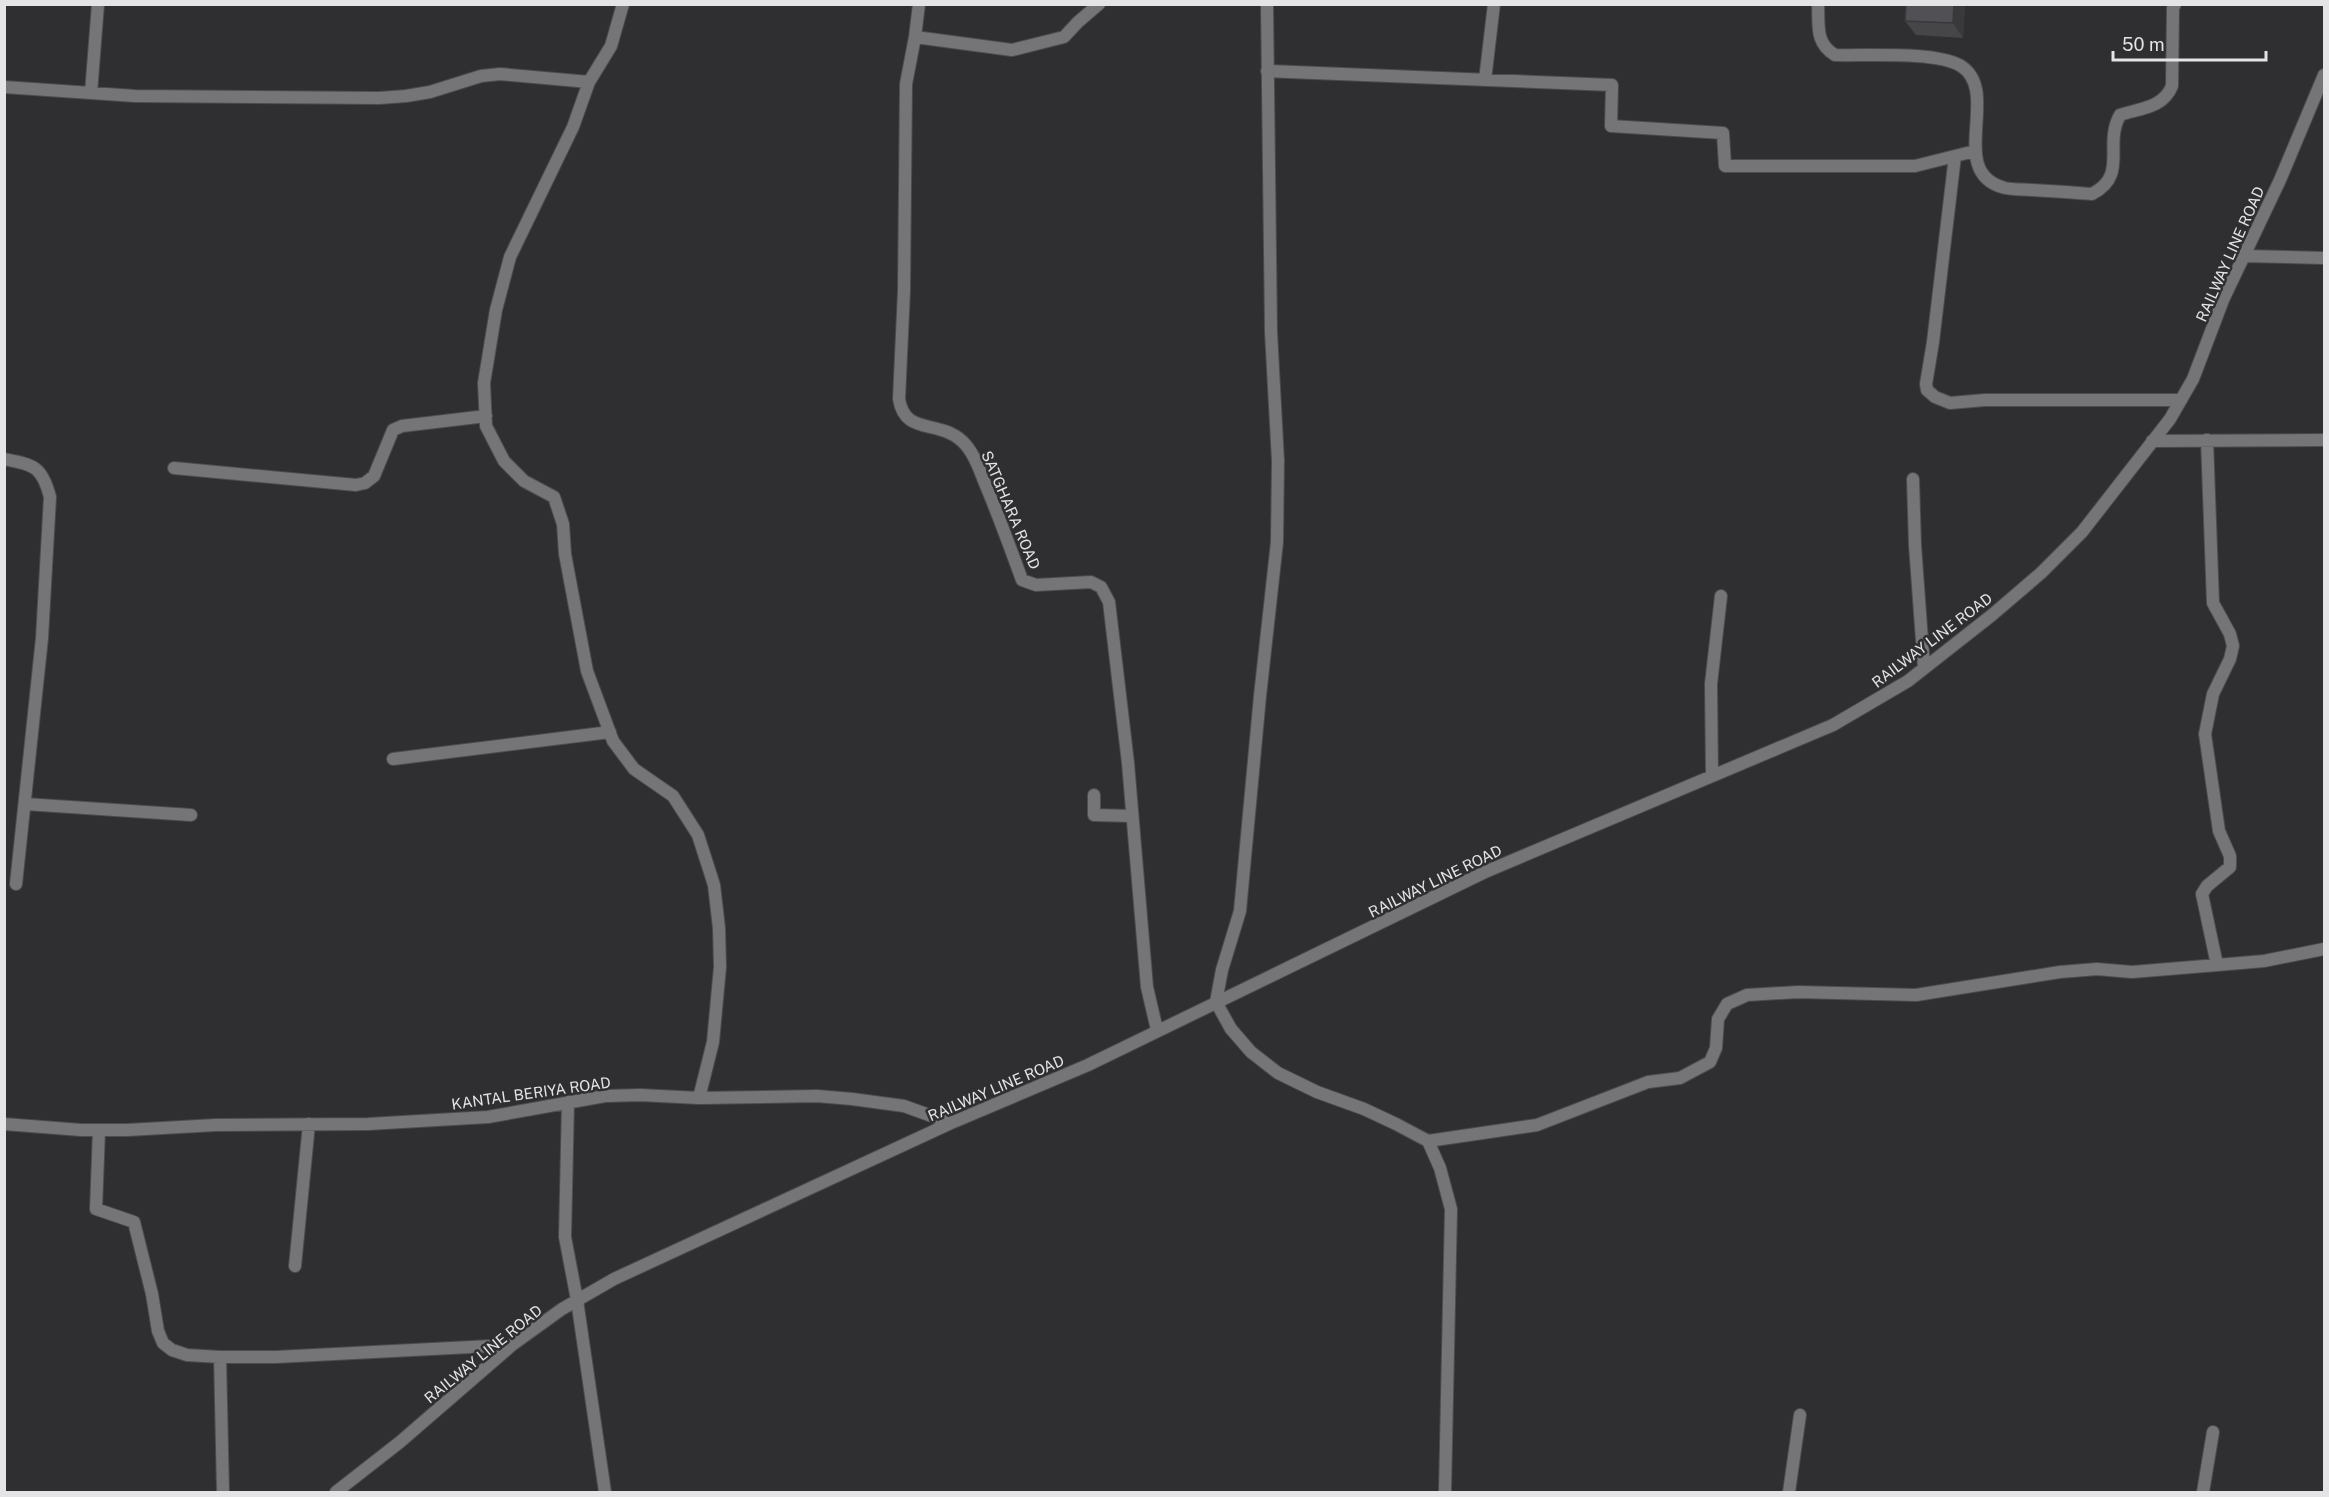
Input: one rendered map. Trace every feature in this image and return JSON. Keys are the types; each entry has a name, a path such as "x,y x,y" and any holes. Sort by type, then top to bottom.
{"street":[{"path":"91,93 98,4"},
{"path":"623,4 610,46 589,82 573,127 510,257 496,310 484,383 486,426 504,461 524,481 554,497 562,524 565,554 587,671 613,741 634,769 673,796 698,835 714,885 719,928 720,967 713,1042 699,1098"},
{"name":"SATGHARA ROAD","path":"919,4 906,84 904,291 899,399 901,410 905,417 913,422 950,431 964,443 976,462 989,492 1022,580 1036,585 1091,582 1101,587 1110,602 1128,763 1147,987 1157,1030"},
{"path":"915,37 1012,50 1064,37 1099,4"},
{"path":"1267,4 1271,332 1278,461 1277,542 1240,912 1222,970 1216,1002 1231,1029 1251,1052 1278,1072 1317,1092 1364,1109 1428,1141 1537,1125 1648,1082 1680,1078 1710,1062 1716,1048 1718,1019 1727,1004 1747,995 1809,992 1916,995 2060,972 2097,969 2132,972 2264,961 2325,949"},
{"path":"1485,80 1494,4"},
{"path":"1818,4 1819,34 1824,48 1835,55 1942,58 1962,67 1976,84 1975,151 1978,167 1992,182 2006,188 2092,194 2103,188 2112,178 2115,123 2120,115 2160,103 2168,96 2172,86 2173,8 2175,4"},
{"path":"1267,70 1612,85 1611,126 1723,133 1725,166 1915,166 1975,151"},
{"path":"4,87 197,98 380,98 414,95 481,76 500,74 589,82"},
{"name":"RAILWAY LINE ROAD","path":"336,1492 400,1442 512,1345 578,1300 614,1279 951,1123 1088,1065 1485,872 1833,725 1876,702 1924,668 2041,573 2082,532 2170,419 2193,379 2223,300 2280,180 2325,75"},
{"path":"1955,156 1927,390 1935,397 1950,403 1985,400 2181,400"},
{"path":"2244,256 2325,258"},
{"path":"174,468 356,485 365,483 374,476 393,429 486,416"},
{"path":"2207,440 2213,603 2230,634 2233,646 2230,659 2213,694 2205,734 2219,831 2230,856 2230,867 2207,886 2202,894 2217,965"},
{"path":"2152,441 2325,440"},
{"path":"4,459 37,468 46,480 50,497 42,638 16,884"},
{"path":"1913,479 1915,545 1924,668"},
{"path":"1712,775 1711,684 1721,596"},
{"path":"393,759 610,732"},
{"path":"1094,795 1094,816 1132,816"},
{"path":"25,804 191,815"},
{"name":"KANTAL BERIYA ROAD","path":"4,1124 99,1130 216,1125 368,1124 488,1117 605,1096 699,1098 817,1096 904,1107 951,1123"},
{"path":"568,1102 565,1237 578,1300 605,1492"},
{"path":"295,1266 309,1124"},
{"path":"99,1130 96,1209 134,1222 152,1294 158,1331 163,1342 172,1350 188,1355 276,1358 512,1345"},
{"path":"1428,1141 1440,1168 1451,1209 1445,1492"},
{"path":"219,1357 223,1492"},
{"path":"1789,1492 1800,1415"},
{"path":"2203,1492 2213,1432"}],"building":[{"path":"1906,4 1954,4 1953,23 1905,21"}]}
